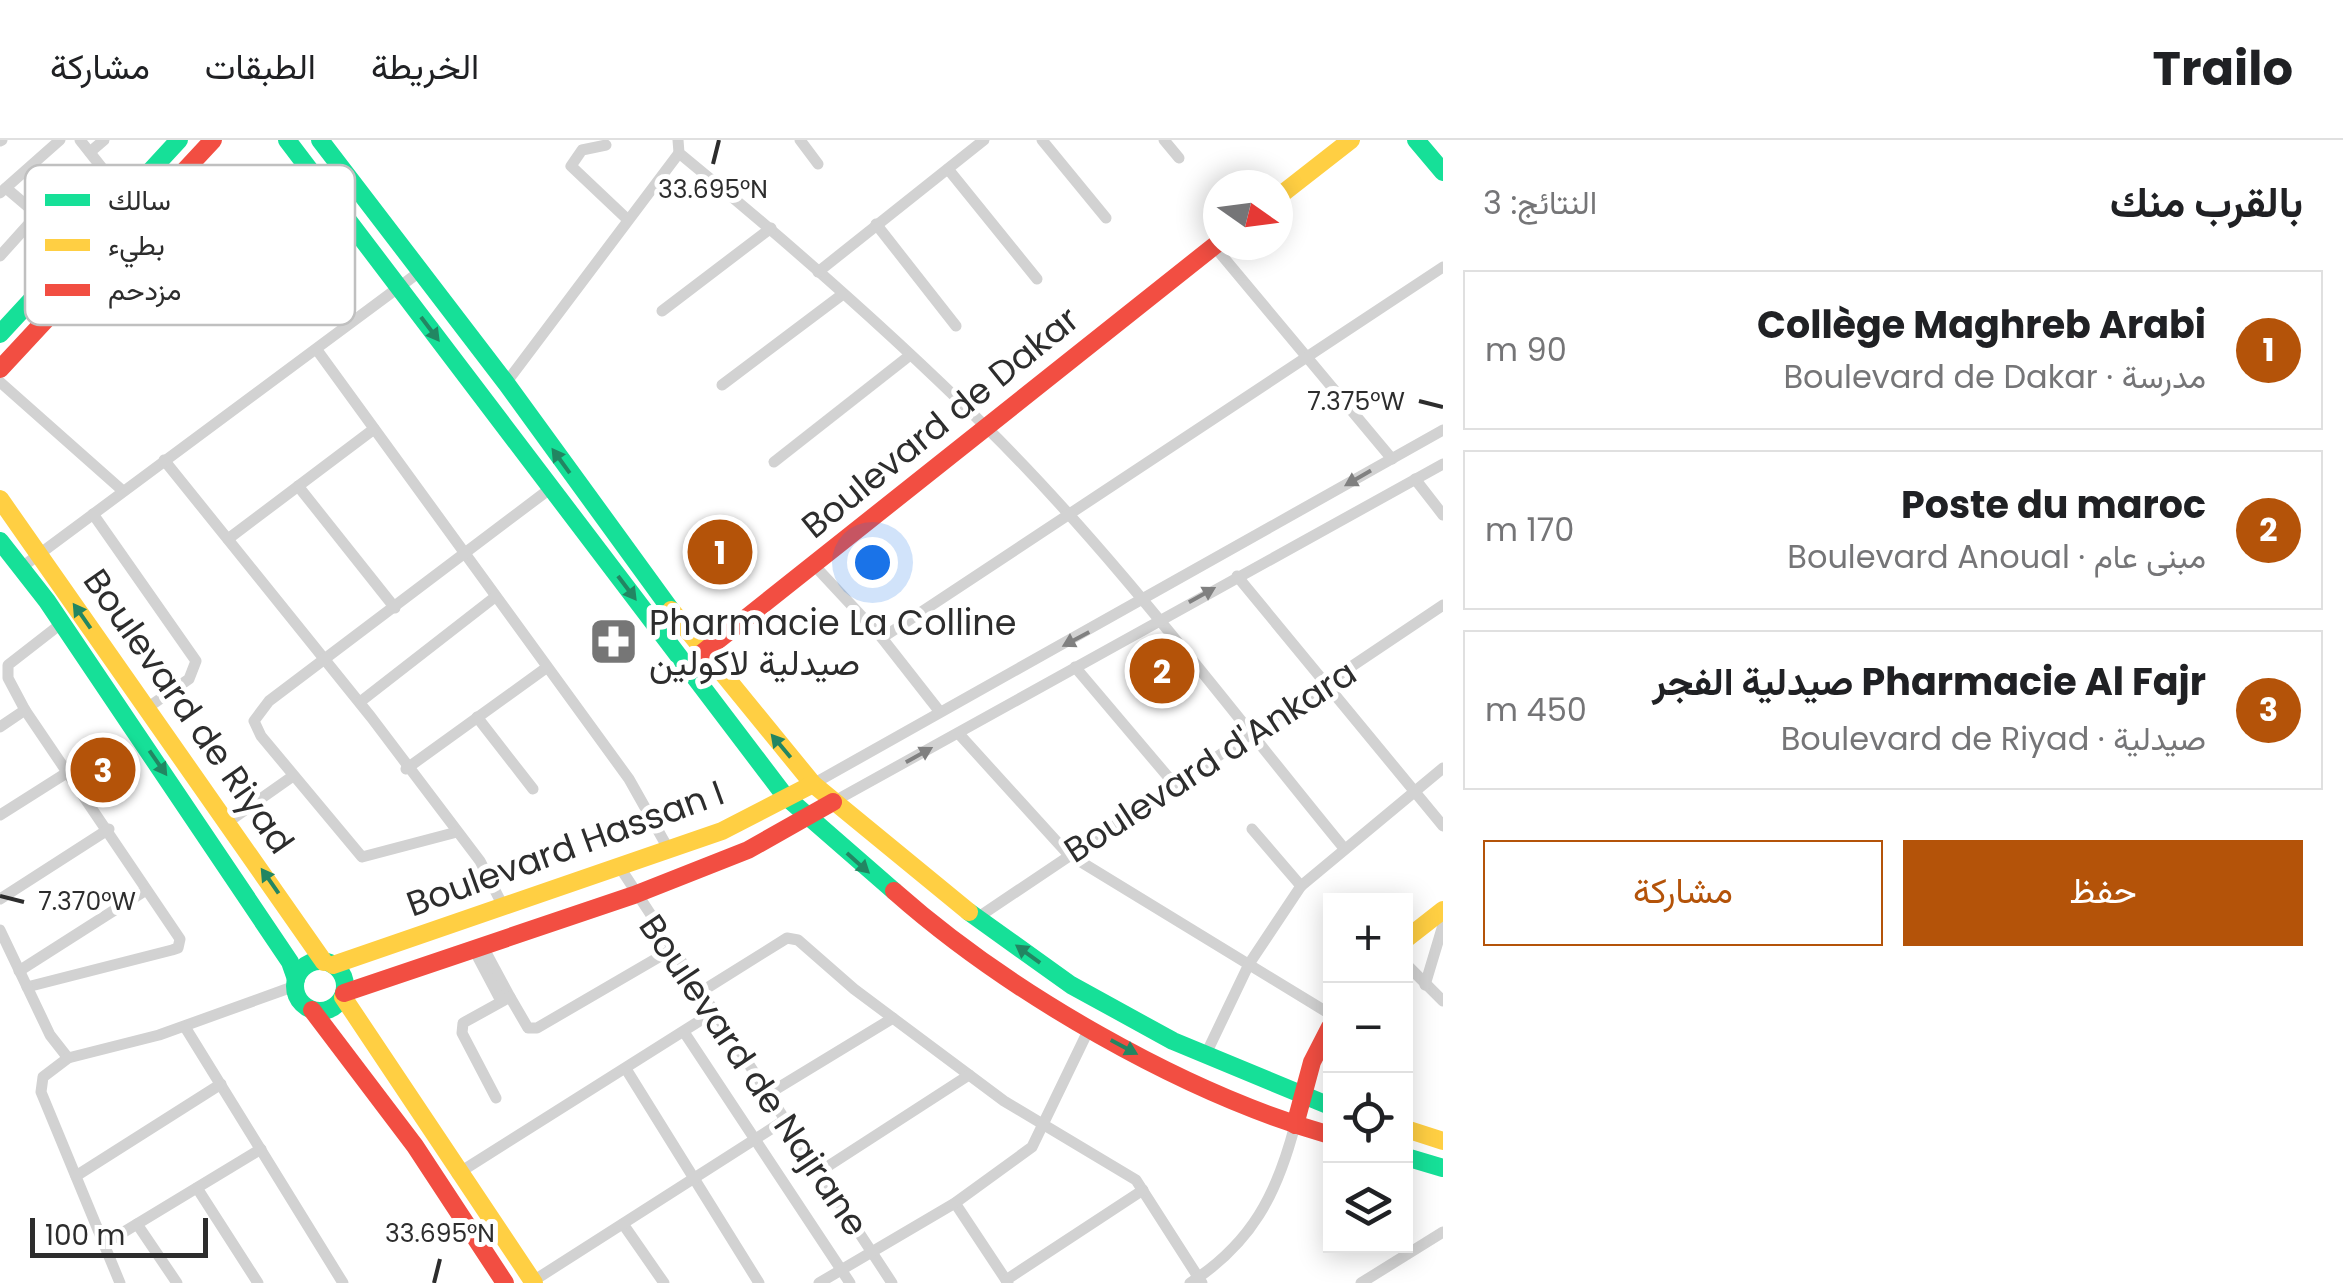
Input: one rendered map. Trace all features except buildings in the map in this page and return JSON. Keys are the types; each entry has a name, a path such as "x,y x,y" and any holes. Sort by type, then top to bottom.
{"main road":[{"path":"156,165 179,140"},
{"path":"190,165 213,140"},
{"path":"287,140 306,165"},
{"path":"320,140 338,165"},
{"path":"1293,185 1351,140"},
{"path":"1416,140 1443,172"},
{"path":"355,188 506,383 702,653 813,784 977,918 1071,985 1206,1056 1323,1104"},
{"path":"355,229 785,796 806,816 938,930 1088,1029 1294,1124 1323,1133"},
{"name":"Boulevard de Dakar","path":"702,653 1203,254"},
{"path":"0,334 25,307"},
{"path":"0,369 41,325"},
{"name":"Boulevard de Riyad","path":"0,499 328,963"},
{"name":"Boulevard de Riyad","path":"0,541 207,834 290,962 296,983"},
{"name":"Boulevard Hassan I","path":"328,963 668,850 722,830 813,784"},
{"name":"Boulevard Hassan I","path":"344,995 634,895 748,850 833,802"},
{"path":"1413,933 1443,910"},
{"path":"505,1283 414,1146 312,1010 301,1003 296,983 304,968 328,963 343,977 344,995 385,1054 457,1174 532,1282"},
{"path":"312,1010 324,1012 344,995"},
{"path":"1294,1124 1300,1096 1323,1043"},
{"path":"1413,1132 1443,1141"},
{"path":"1413,1159 1443,1168"}],"street":[{"path":"32,165 60,140"},
{"path":"80,140 100,165"},
{"path":"90,152 104,140"},
{"path":"800,140 818,164"},
{"path":"818,272 984,140"},
{"path":"1042,140 1106,218"},
{"path":"1164,140 1179,158"},
{"path":"606,145 582,150 571,166 627,218"},
{"path":"506,383 678,146 986,426 1142,603 1343,847"},
{"path":"948,169 1037,279"},
{"path":"25,171 3,191 25,208"},
{"path":"876,224 956,326"},
{"path":"0,256 25,228"},
{"path":"662,311 771,228"},
{"path":"1228,260 1305,358 1392,458"},
{"path":"882,638 1443,268"},
{"path":"355,322 418,273"},
{"path":"722,385 843,294"},
{"path":"22,567 350,325"},
{"path":"317,350 630,778 668,850"},
{"path":"774,462 909,356"},
{"path":"0,382 123,491"},
{"path":"228,540 374,430"},
{"name":"Boulevard Hassan I","path":"813,784 1142,603 1443,430"},
{"path":"164,460 360,702 406,769 480,862 502,904"},
{"name":"Boulevard Hassan I","path":"833,802 1443,464"},
{"path":"1414,479 1443,516"},
{"path":"298,486 395,608"},
{"path":"457,832 362,857 293,776 254,720 260,708 551,488"},
{"path":"94,514 196,662 189,679 147,708"},
{"path":"813,564 882,638 940,712"},
{"path":"1237,576 1443,826"},
{"path":"360,702 494,597"},
{"name":"Boulevard d'Ankara","path":"977,918 1443,605"},
{"path":"27,988 178,948 178,935 109,828 25,710 8,678 6,656 62,624"},
{"path":"1075,667 1175,785"},
{"path":"406,769 546,668"},
{"path":"0,727 25,710"},
{"path":"477,716 533,789"},
{"path":"958,734 1068,854 1323,1010"},
{"path":"1206,1056 1249,964 1300,886 1443,768"},
{"path":"0,815 68,772"},
{"path":"228,822 293,776"},
{"path":"0,899 109,828"},
{"path":"1252,829 1300,886"},
{"name":"Boulevard de Najrane","path":"619,866 634,895 892,1283"},
{"path":"18,971 146,890"},
{"path":"1425,985 1443,924"},
{"path":"0,930 58,1049 68,1058"},
{"path":"699,993 793,938 969,1075 1125,1171 1144,1190 1197,1281 1240,1246 1268,1206 1285,1166 1294,1124"},
{"path":"478,946 506,999 528,1028 536,1028 671,950"},
{"path":"42,956 51,980"},
{"path":"1413,972 1443,1001"},
{"path":"120,1283 41,1092 43,1077 68,1058 186,1026 296,983"},
{"path":"496,1098 461,1028 506,999"},
{"path":"457,1174 712,1013"},
{"path":"768,1094 893,1018"},
{"path":"186,1026 343,1283"},
{"path":"819,1283 955,1203 1032,1147 1040,1122 1088,1029"},
{"path":"684,1032 850,1283"},
{"path":"626,1069 759,1283"},
{"path":"819,1172 969,1075"},
{"path":"76,1176 221,1084"},
{"path":"532,1282 784,1120"},
{"path":"104,1244 261,1149"},
{"path":"198,1188 258,1283"},
{"path":"955,1203 1007,1282 1144,1190"},
{"path":"137,1224 176,1283"},
{"path":"622,1224 664,1283"},
{"path":"1361,1283 1443,1232"}],"traffic: fast":[{"path":"156,165 179,140"},
{"path":"287,140 306,165"},
{"path":"320,140 339,165"},
{"path":"1416,140 1443,172"},
{"path":"355,186 506,383 671,610"},
{"path":"355,230 785,796 894,891"},
{"path":"0,334 25,307"},
{"path":"0,541 47,601 290,962 296,979"},
{"path":"969,912 1071,985 1173,1041 1323,1103"},
{"path":"320,961 337,969 345,986 337,1003 320,1011 303,1003 295,986 303,969 320,961"},
{"path":"1413,1159 1443,1168"}],"traffic: slow":[{"path":"1293,185 1351,140"},
{"path":"0,499 324,962"},
{"path":"671,610 813,784 969,912"},
{"path":"333,965 722,831 813,784"},
{"path":"1413,934 1443,910"},
{"path":"343,997 534,1283"},
{"path":"1413,1131 1443,1141"}],"traffic: jam":[{"path":"190,165 213,140"},
{"path":"702,653 1203,255"},
{"path":"0,369 41,325"},
{"path":"344,993 634,895 748,850 833,802"},
{"path":"894,891 990,966 1100,1035 1216,1093 1323,1133"},
{"path":"312,1010 415,1146 505,1283"},
{"path":"1295,1125 1312,1062 1323,1041"}],"place":[{"name":"Collège Maghreb Arabi","path":"720,552"},
{"name":"Pharmacie La Colline صيدلية لاكولين","path":"614,642"},
{"name":"Poste du maroc","path":"1162,671"},
{"name":"Pharmacie Al Fajr صيدلية الفجر","path":"103,770"}]}
